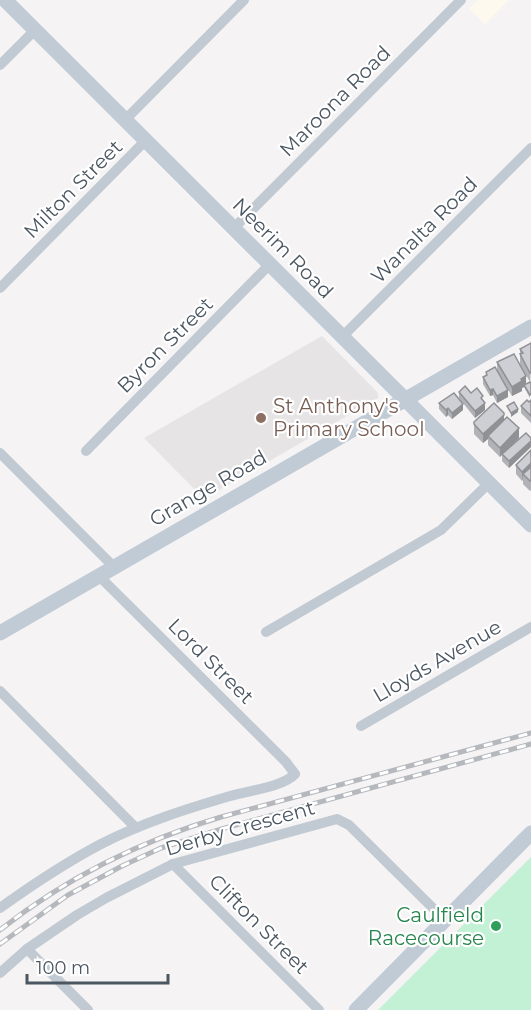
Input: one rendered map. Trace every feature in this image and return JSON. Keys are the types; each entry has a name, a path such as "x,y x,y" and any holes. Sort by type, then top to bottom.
{"main road":[{"name":"Neerim Road","path":"5,0 531,525"},
{"name":"Grange Road","path":"2,630 531,327"},
{"path":"356,1010 531,833"}],"street":[{"path":"125,120 244,0"},
{"name":"Maroona Road","path":"234,228 461,0"},
{"path":"0,66 35,30"},
{"name":"Milton Street","path":"0,288 146,140"},
{"name":"Wanalta Road","path":"342,337 531,148"},
{"name":"Byron Street","path":"86,451 270,264"},
{"path":"0,453 114,567"},
{"path":"266,632 441,530 489,483"},
{"name":"Lord Street","path":"99,576 286,762 295,774 281,782 189,808 136,828"},
{"name":"Lloyds Avenue","path":"362,726 531,627"},
{"path":"0,691 136,828 60,867 0,908"},
{"name":"Derby Crescent","path":"0,973 27,949 106,898 173,864 340,819 349,825 445,920"},
{"name":"Clifton Street","path":"173,864 319,1010"},
{"path":"27,949 88,1010"}],"shaded area":[{"path":"478,0 509,0 485,24 469,9"},
{"name":"St Anthony's Primary School","path":"322,336 378,393 378,398 204,499 144,438"}],"green space":[{"name":"Caulfield Racecourse","path":"531,857 531,1010 378,1010"}],"building":[{"path":"531,343 530,373 520,354 523,353 520,349"},
{"path":"514,354 526,376 512,387 497,362"},
{"path":"495,367 508,390 497,396 493,389 490,390 483,377 487,375 486,372"},
{"path":"530,382 531,394 530,395 524,385"},
{"path":"465,386 471,393 477,388 483,396 481,398 485,403 475,411 459,392"},
{"path":"454,393 463,404 452,413 439,403"},
{"path":"527,400 529,402 531,400 531,416 521,406"},
{"path":"514,402 518,409 511,413 507,406"},
{"path":"494,403 504,415 483,434 474,422"},
{"path":"507,417 519,428 500,448 488,436"},
{"path":"526,433 531,441 509,461 502,454"},
{"path":"531,450 531,463 522,472 516,465"},
{"path":"531,467 531,481 530,481 523,474"}],"railway":[{"path":"0,930 25,911 78,878 162,837 221,817 531,733"},
{"path":"0,944 68,895 161,848 225,828 531,744"}],"place":[{"name":"St Anthony's Primary School","path":"261,418"},
{"name":"Caulfield Racecourse","path":"496,926"}]}
